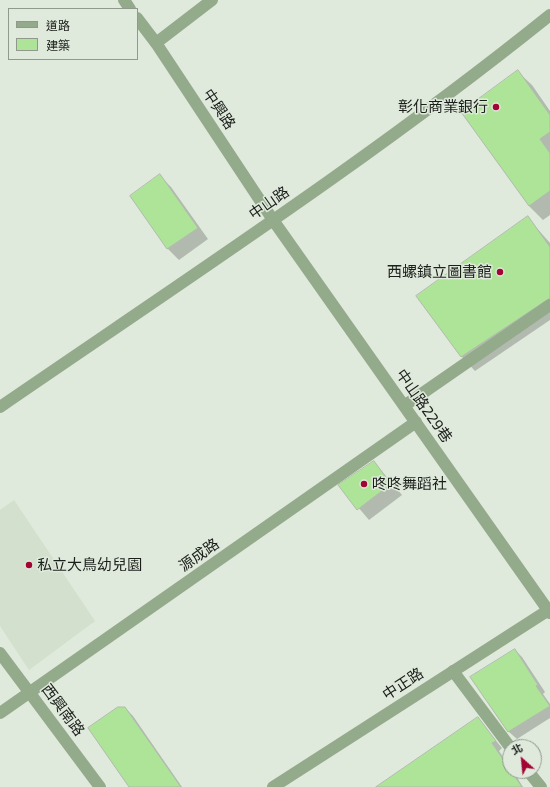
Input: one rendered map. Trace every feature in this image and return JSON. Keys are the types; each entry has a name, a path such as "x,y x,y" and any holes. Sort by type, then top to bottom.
{"street":[{"path":"156,43 212,0"},
{"name":"中山路","path":"0,407 273,220 480,72 550,15"},
{"name":"中興路","path":"138,19 156,43 273,220"},
{"name":"中山路229巷","path":"273,220 549,611"},
{"path":"404,406 550,305"},
{"name":"源成路","path":"0,713 416,422"},
{"name":"中正路","path":"273,787 549,611"},
{"name":"西興南路","path":"0,653 100,787"},
{"path":"453,671 504,739"},
{"path":"534,779 541,787"}],"shaded area":[{"name":"私立大鳥幼兒園","path":"14,500 95,621 29,670 0,626 0,510"}],"building":[{"path":"518,70 550,115 550,132 540,139 550,153 550,191 529,206 461,112"},
{"path":"160,174 198,228 167,249 130,196"},
{"name":"西螺鎮立圖書館","path":"528,216 550,247 550,298 461,357 416,296"},
{"name":"咚咚舞蹈社","path":"374,461 391,484 357,510 338,485"},
{"path":"515,649 538,685 536,686 550,706 508,732 470,677"},
{"path":"118,707 125,707 181,787 129,787 88,728"},
{"path":"478,717 496,741 492,743 502,758 502,779 517,779 522,787 376,787"}],"place":[{"name":"彰化商業銀行","path":"496,107"},
{"name":"西螺鎮立圖書館","path":"500,272"},
{"name":"咚咚舞蹈社","path":"364,484"},
{"name":"私立大鳥幼兒園","path":"29,565"}]}
